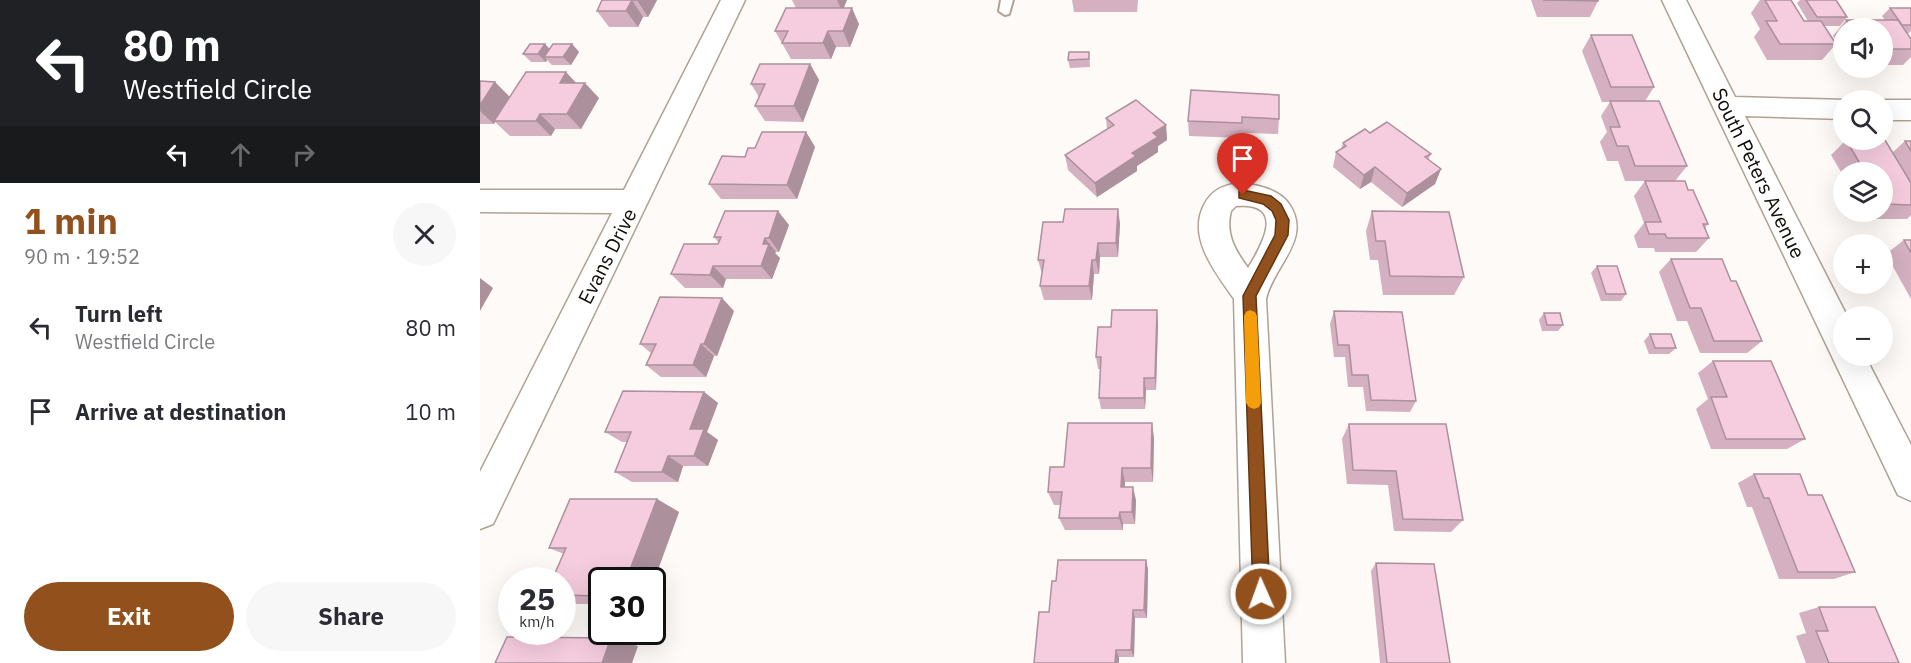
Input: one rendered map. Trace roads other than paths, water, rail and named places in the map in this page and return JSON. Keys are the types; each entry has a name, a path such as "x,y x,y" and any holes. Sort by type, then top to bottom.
{"street":[{"name":"Evans Drive","path":"480,511 733,0"},
{"name":"South Peters Avenue","path":"1674,0 1833,323"},
{"path":"1726,106 1833,109"},
{"path":"1893,110 1911,110"},
{"path":"480,201 634,202"},
{"path":"1250,296 1264,663"},
{"path":"1853,366 1911,483"}]}
